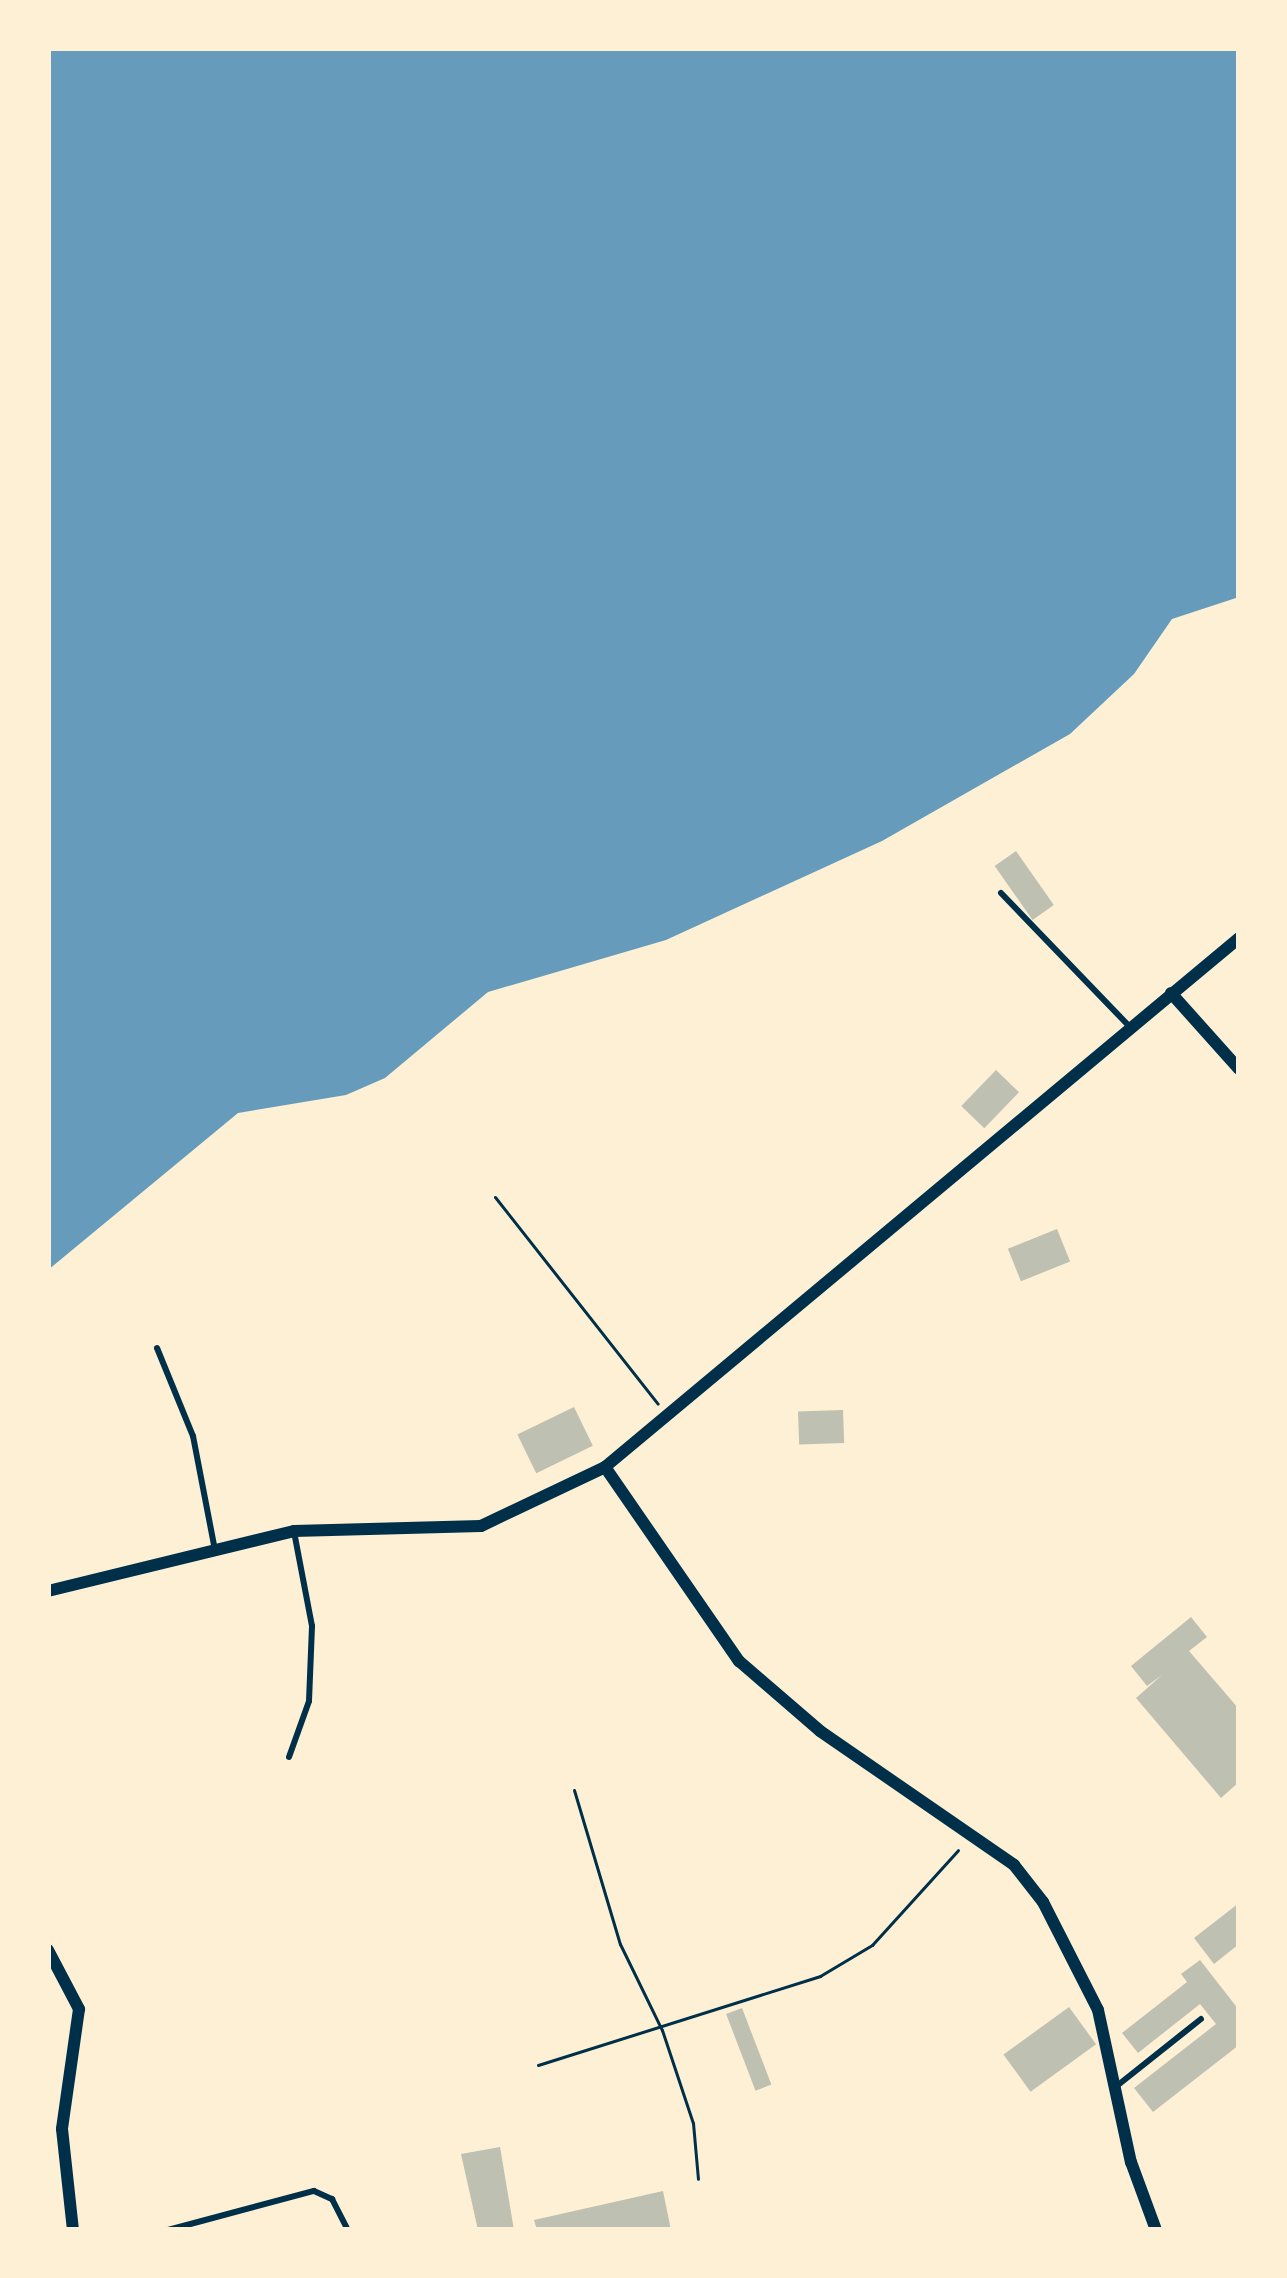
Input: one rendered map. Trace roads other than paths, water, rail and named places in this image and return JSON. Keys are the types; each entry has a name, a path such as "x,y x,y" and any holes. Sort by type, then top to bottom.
{"street":[{"path":"48,1591 214,1545 294,1531 481,1526 605,1467 664,1412 1239,938"},
{"path":"1171,993 1239,1069"},
{"path":"605,1467 739,1661 820,1732 967,1839 1014,1865 1070,1943 1098,2010 1156,2230"},
{"path":"48,1950 79,2009 62,2128 74,2230"}],"lane":[{"path":"1001,893 1130,1027"},
{"path":"157,1348 193,1436 214,1545"},
{"path":"289,1757 309,1701 312,1626 294,1531"},
{"path":"1115,2087 1201,2019"},
{"path":"169,2230 314,2192 332,2199 348,2230"}],"water":[{"path":"48,48 1239,48 1239,597 1172,619 1134,674 1070,734 882,841 666,940 488,992 385,1078 346,1095 238,1113 48,1270"}]}
